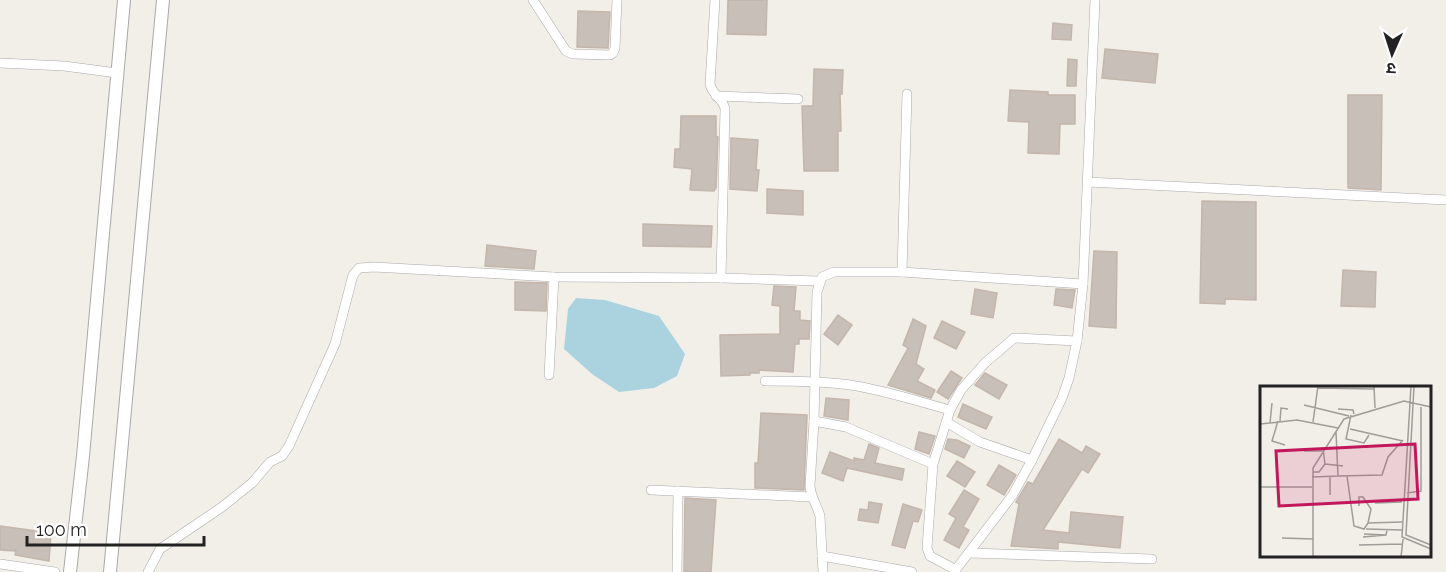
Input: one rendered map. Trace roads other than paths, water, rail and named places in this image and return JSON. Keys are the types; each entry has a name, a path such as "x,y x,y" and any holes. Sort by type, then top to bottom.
{"street":[{"path":"70,572 83,456 124,0"},
{"path":"110,572 163,0"},
{"path":"533,0 566,51 573,54 610,55 615,48 617,0"},
{"path":"715,0 710,84 711,89 725,108 721,278"},
{"path":"1077,341 1014,338 985,363 961,390 950,410 933,464 927,548 930,556 955,571 1012,496 1062,398 1077,341 1083,284 1095,0"},
{"path":"0,63 64,66 117,73"},
{"path":"902,272 907,94"},
{"path":"716,96 798,99"},
{"path":"1088,182 1446,200"},
{"path":"148,572 160,549 222,507 252,483 270,462 282,456 289,446 335,344 353,275 359,268 554,277 819,281"},
{"path":"823,572 820,516 811,497 819,281 827,274 834,272 902,272 1083,284"},
{"path":"549,375 554,277"},
{"path":"765,381 815,382 868,388 950,410"},
{"path":"814,421 846,427 933,464"},
{"path":"946,422 980,442 1032,460"},
{"path":"651,490 811,497"},
{"path":"677,572 678,491"},
{"path":"969,553 1152,560"},
{"path":"822,556 912,572"},
{"path":"0,564 55,572"}],"water":[{"path":"576,298 605,300 659,316 685,354 677,376 654,388 619,392 592,374 564,349 568,309"}]}
